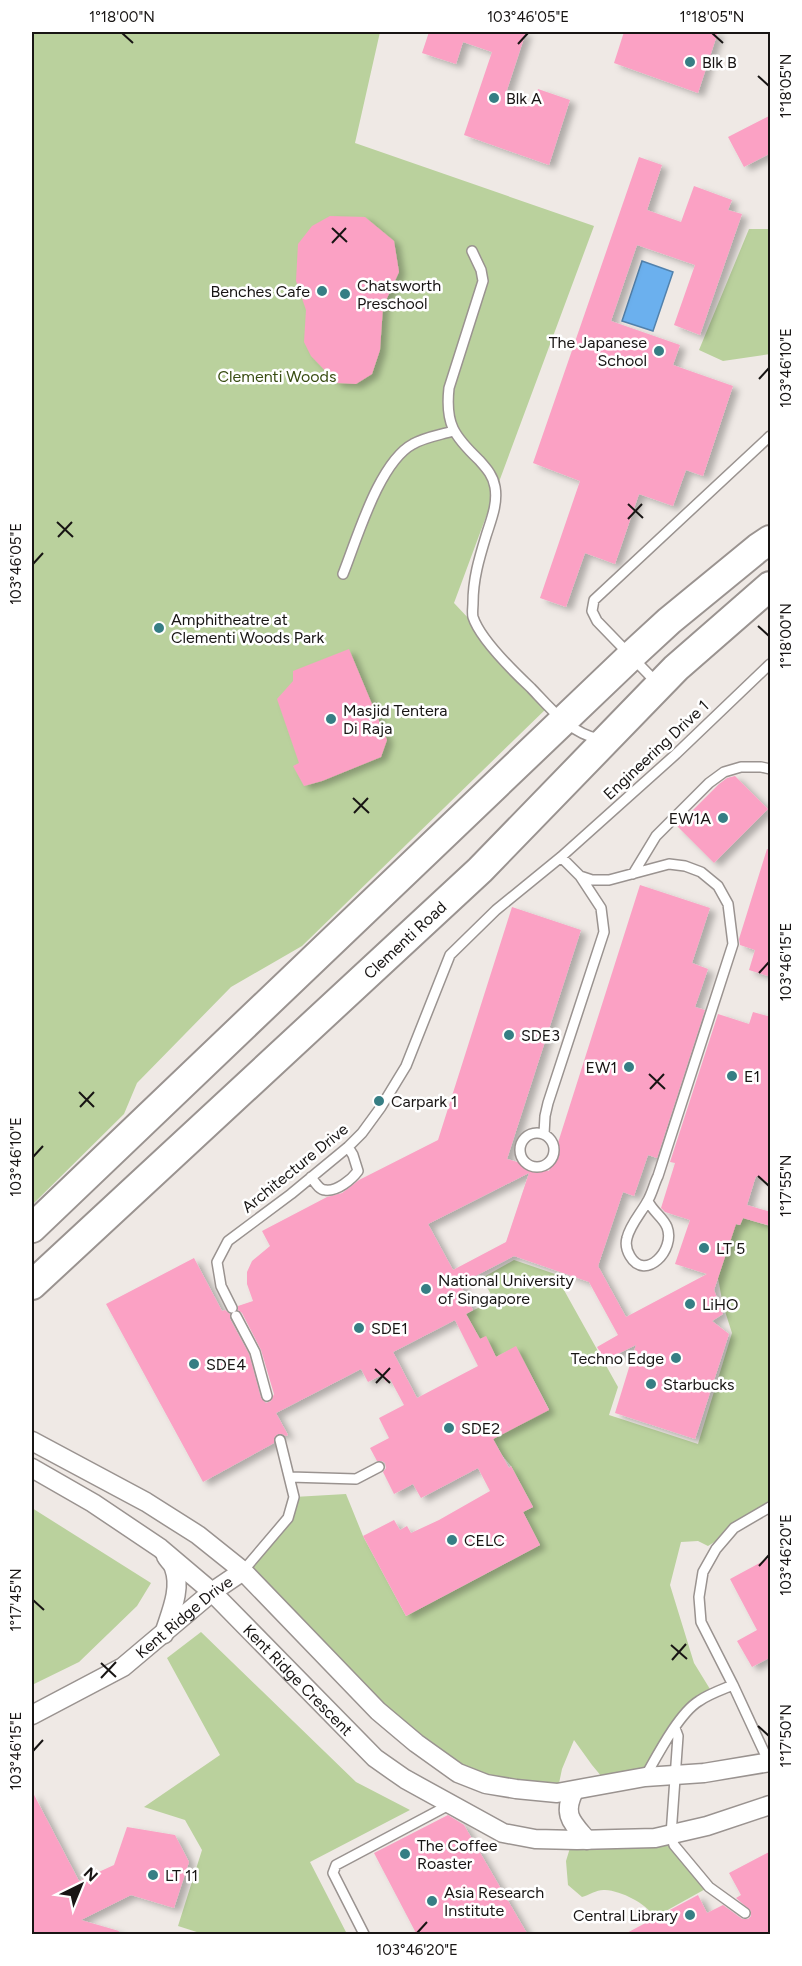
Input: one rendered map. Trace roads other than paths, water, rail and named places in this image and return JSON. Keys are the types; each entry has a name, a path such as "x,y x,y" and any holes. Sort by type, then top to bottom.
{"main road":[{"path":"32,1228 630,656 669,621 758,548 771,540"},
{"name":"Clementi Road","path":"32,1286 480,870 676,668 771,586"}],"street":[{"path":"32,1441 146,1502 198,1534 243,1571 378,1711 416,1743 458,1773 486,1784 557,1793 645,1777 704,1773 768,1758"},
{"name":"Kent Ridge Crescent","path":"32,1468 93,1503 160,1548 212,1592 375,1758 449,1805 503,1833 535,1839 635,1840 671,1835 738,1817 771,1805"},
{"path":"160,1548 174,1568 177,1583 175,1599 164,1634"},
{"name":"Kent Ridge Drive","path":"32,1715 123,1667 212,1592 243,1571"},
{"path":"574,1791 568,1804 569,1818 587,1840"}],"lane":[{"path":"472,251 481,270 483,281 449,388 447,405 453,431 462,444 491,474 495,487 496,502 474,579 473,617 486,639 507,665 563,721 587,736 605,740"},
{"path":"343,574 380,482 390,465 402,451 414,443 453,431"},
{"path":"659,686 597,621 592,611 594,600 771,436"},
{"name":"Engineering Drive 1","path":"561,857 676,754 771,664"},
{"path":"633,874 656,836 709,783 724,772 741,767 771,769"},
{"path":"544,1134 548,1103 604,932 601,908 580,876 561,857"},
{"name":"Architecture Drive","path":"267,1396 255,1352 221,1286 217,1262 228,1241 311,1177 362,1133 406,1066 450,955 496,910 561,857"},
{"path":"580,876 592,880 609,880 669,864 685,866 701,872 718,886 728,904 733,944 658,1176 648,1202 627,1238 627,1250 633,1262 642,1266 653,1264 663,1254 669,1243 668,1229 652,1211 648,1202"},
{"path":"311,1177 325,1191 336,1189 354,1177 358,1171 348,1147"},
{"path":"243,1571 288,1518 294,1497 280,1440"},
{"path":"290,1477 356,1479 379,1467"},
{"path":"768,1758 701,1622 699,1597 704,1572 716,1549 734,1528 771,1507"},
{"path":"645,1777 668,1736 697,1702 733,1685"},
{"path":"675,1728 678,1736 671,1835 674,1845 708,1887 745,1913"},
{"path":"364,1935 333,1873 336,1865 449,1805"}],"water":[{"path":"642,261 673,272 653,331 622,321"}],"place":[{"name":"Blk B","path":"690,62"},
{"name":"Blk A","path":"494,98"},
{"name":"Benches Cafe","path":"322,291"},
{"name":"Chatsworth Preschool","path":"345,294"},
{"name":"The Japanese School","path":"659,351"},
{"name":"Amphitheatre at Clementi Woods Park","path":"159,628"},
{"name":"Masjid Tentera Di Raja","path":"331,719"},
{"name":"EW1A","path":"723,818"},
{"name":"SDE3","path":"509,1035"},
{"name":"EW1","path":"629,1067"},
{"name":"E1","path":"732,1076"},
{"name":"Carpark 1","path":"379,1101"},
{"name":"LT 5","path":"704,1248"},
{"name":"National University of Singapore","path":"426,1289"},
{"name":"LiHO","path":"690,1304"},
{"name":"SDE1","path":"359,1328"},
{"name":"Techno Edge","path":"676,1358"},
{"name":"SDE4","path":"194,1364"},
{"name":"Starbucks","path":"651,1384"},
{"name":"SDE2","path":"449,1428"},
{"name":"CELC","path":"452,1540"},
{"name":"The Coffee Roaster","path":"405,1854"},
{"name":"LT 11","path":"153,1875"},
{"name":"Asia Research Institute","path":"432,1901"},
{"name":"Central Library","path":"690,1915"}],"park label":[{"name":"Clementi Woods","path":"277,376"}]}
